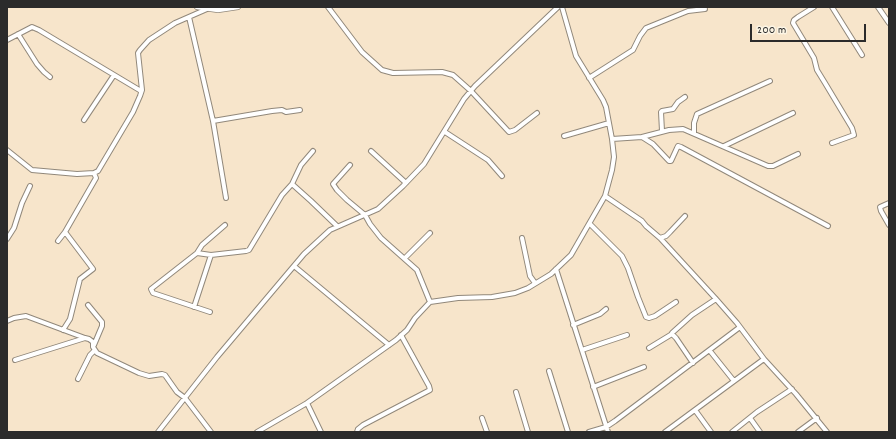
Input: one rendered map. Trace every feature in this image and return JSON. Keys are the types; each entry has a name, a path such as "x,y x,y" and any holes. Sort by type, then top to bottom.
{"street":[{"path":"198,7 218,10 238,7"},
{"path":"328,7 362,52 382,70 393,73 448,73 458,78 509,132 515,130 537,112"},
{"path":"158,432 217,357 319,238 337,226 378,208 406,183 424,164 471,91 558,7"},
{"path":"257,432 307,403 389,345 401,335 430,302 505,296 515,293 535,283 556,269 571,255 590,224 604,196 612,170 614,157 608,115 603,100 576,56 562,7"},
{"path":"814,7 794,20 793,23 814,58 817,70 854,132 854,135 832,143"},
{"path":"832,7 862,55"},
{"path":"878,7 889,23"},
{"path":"7,150 32,170 77,174 94,173 99,169 130,119 142,91 142,78 138,53 140,50 149,40 175,24 207,9"},
{"path":"589,78 633,50 646,28 688,10 705,9"},
{"path":"189,17 212,121 226,198"},
{"path":"7,40 32,27 142,91"},
{"path":"18,34 37,64 50,77"},
{"path":"84,120 114,75"},
{"path":"694,133 694,123 697,114 770,82"},
{"path":"662,131 661,112 673,108 685,97"},
{"path":"212,121 272,111 282,110 286,112 300,110"},
{"path":"724,146 793,113"},
{"path":"564,136 609,123"},
{"path":"612,139 642,137 662,131 683,129 768,166 772,166 798,154"},
{"path":"445,132 488,160 502,176"},
{"path":"642,137 653,144 667,161 671,161 678,146 681,147 828,226"},
{"path":"197,253 211,255 249,250 282,196 292,184 301,165 313,151"},
{"path":"371,151 406,183"},
{"path":"350,165 333,184 347,200 365,215 381,238 417,270 430,302"},
{"path":"58,241 65,232 96,178 94,173"},
{"path":"292,184 311,200 337,226"},
{"path":"7,239 14,228 22,203 30,186"},
{"path":"604,196 642,221 660,238 716,298 764,359 792,389 827,432"},
{"path":"889,203 880,208 889,225"},
{"path":"660,238 670,232 685,216"},
{"path":"590,224 622,256 646,317 649,318 655,316 676,302"},
{"path":"210,312 153,293 151,289 197,253 202,245 225,225"},
{"path":"64,330 70,319 80,279 93,269 65,232"},
{"path":"405,258 430,233"},
{"path":"522,238 530,276 535,283"},
{"path":"194,306 211,255"},
{"path":"294,266 389,345"},
{"path":"556,269 608,432"},
{"path":"649,348 672,334 692,315 716,298"},
{"path":"78,379 94,349 102,326 102,322 88,305"},
{"path":"573,325 600,314 606,309"},
{"path":"7,321 26,316 93,342 94,349 97,352 139,373 149,376 165,375 177,392 185,398 211,432"},
{"path":"590,432 606,427 710,351 740,327"},
{"path":"672,334 693,363"},
{"path":"357,432 363,425 430,390 401,335"},
{"path":"582,350 627,335"},
{"path":"15,360 85,338"},
{"path":"710,351 734,381"},
{"path":"665,432 764,359"},
{"path":"593,387 644,367"},
{"path":"549,371 568,432"},
{"path":"732,432 792,389"},
{"path":"516,392 528,432"},
{"path":"307,403 321,432"},
{"path":"695,410 711,432"},
{"path":"482,418 487,432"},
{"path":"750,418 760,432"},
{"path":"798,432 816,418"}]}
